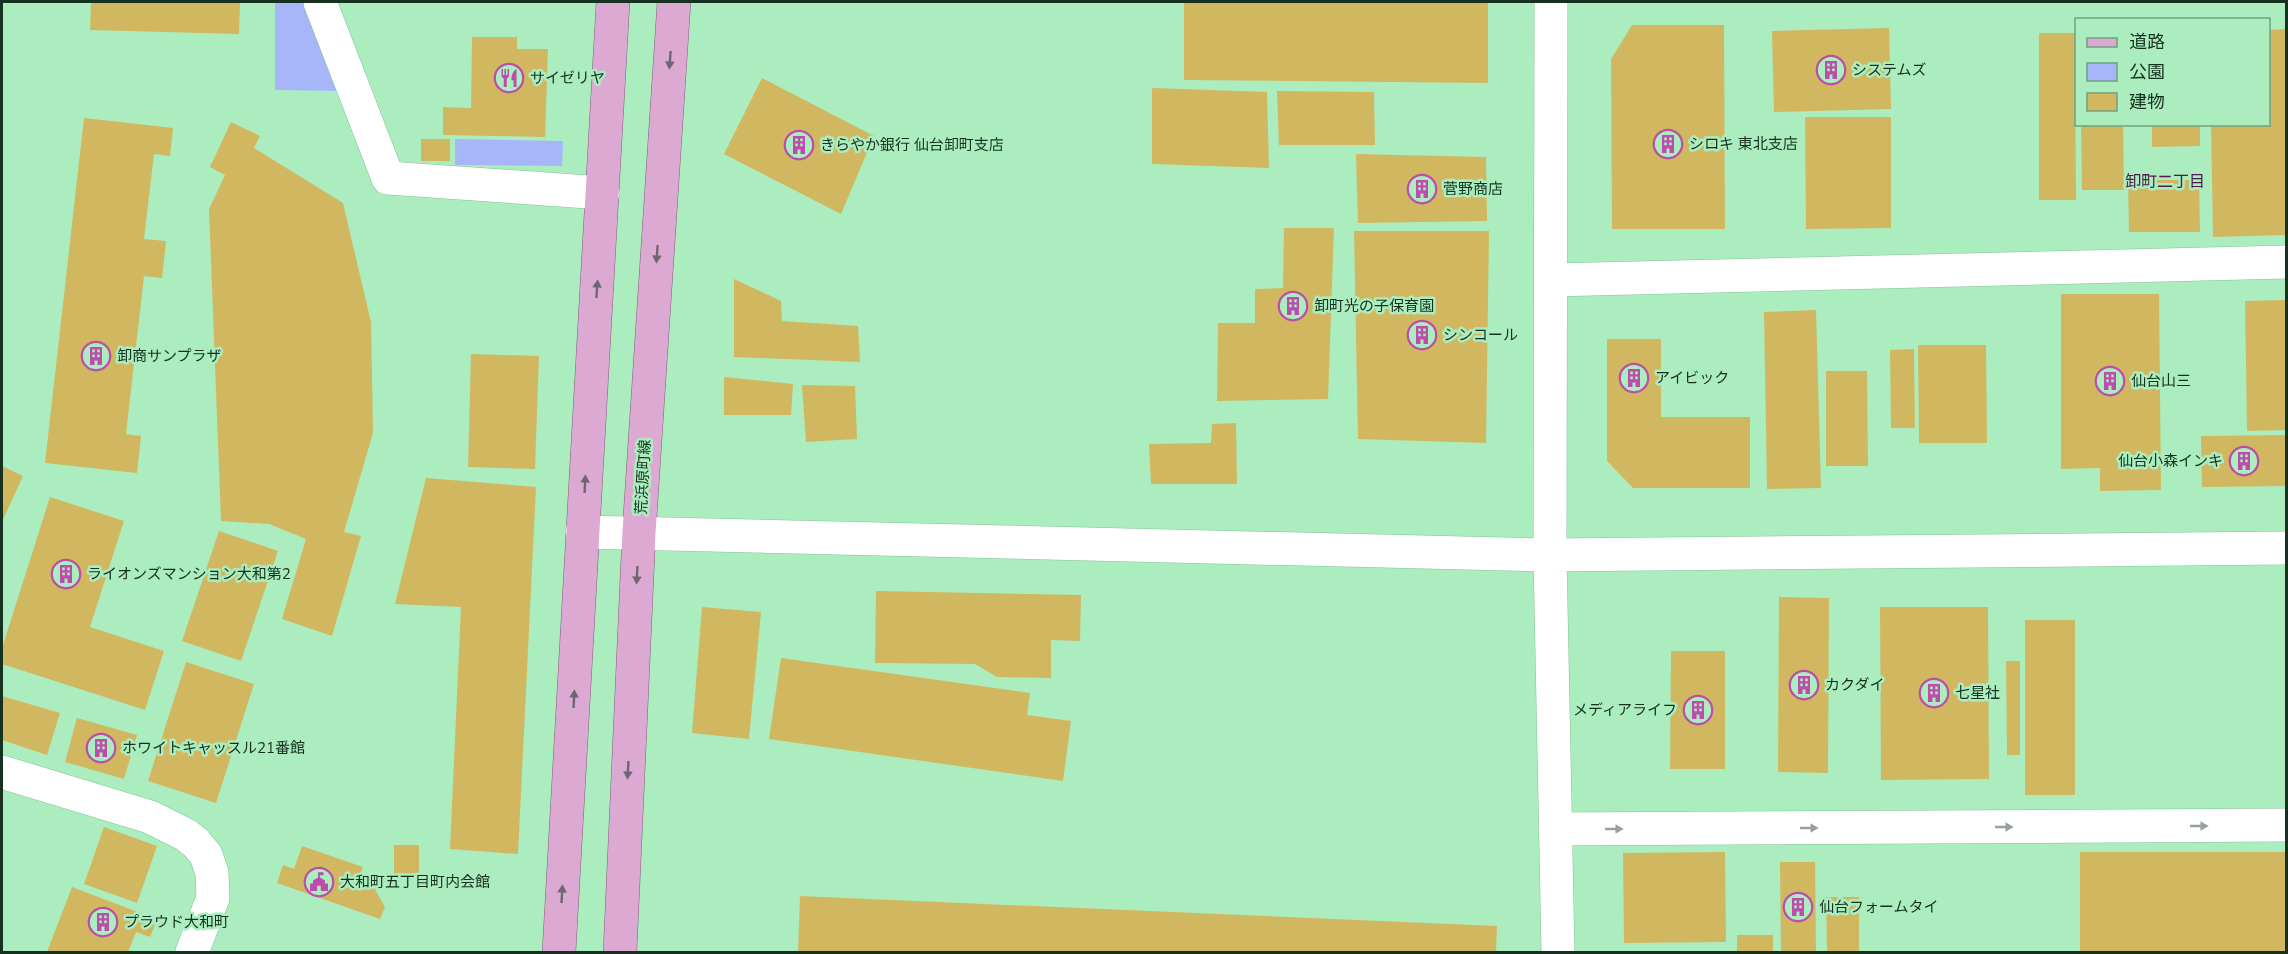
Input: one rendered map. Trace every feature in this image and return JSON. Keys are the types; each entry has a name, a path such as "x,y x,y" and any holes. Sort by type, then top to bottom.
{"main road":[{"path":"559,952 613,2"},
{"name":"荒浜原町線","path":"620,952 639,532 674,2"}],"street":[{"path":"320,2 388,178 603,193"},
{"path":"1551,2 1550,555 1558,952"},
{"path":"1551,280 2286,262"},
{"path":"582,532 1550,555 2286,548"},
{"path":"2,772 150,818 186,835 196,843 206,855 212,873 213,898 192,952"},
{"path":"1555,830 2286,825"}],"green space":[{"path":"275,2 306,2 342,91 275,90"},
{"path":"455,139 563,141 562,166 455,165"}],"building":[{"path":"91,2 240,2 239,34 90,30"},
{"path":"1184,2 1488,2 1488,83 1184,80"},
{"name":"シロキ 東北支店","path":"1632,25 1724,25 1725,229 1612,229 1611,59"},
{"name":"システムズ","path":"1889,28 1891,109 1774,112 1772,31"},
{"path":"2286,29 2286,235 2213,237 2211,126 2270,126 2270,30"},
{"path":"2039,33 2075,33 2076,200 2039,200"},
{"name":"サイゼリヤ","path":"472,37 517,37 517,49 548,49 545,137 443,135 443,107 471,108"},
{"name":"きらやか銀行 仙台卸町支店","path":"762,78 874,136 841,214 724,154"},
{"path":"1152,88 1267,92 1269,168 1152,164"},
{"path":"1277,91 1374,92 1375,145 1279,145"},
{"path":"1805,117 1891,117 1891,228 1806,229"},
{"name":"卸商サンプラザ","path":"84,118 173,128 170,156 154,154 144,239 166,241 162,278 144,276 126,434 141,436 137,473 45,463"},
{"path":"231,122 260,136 254,148 343,203 371,322 373,433 344,532 361,536 332,636 282,619 306,539 269,524 221,521 209,209 225,175 210,167"},
{"path":"2081,126 2123,126 2124,190 2082,190"},
{"path":"2152,126 2200,126 2200,146 2152,147"},
{"path":"421,139 450,139 450,161 421,161"},
{"name":"菅野商店","path":"1356,154 1486,157 1487,221 1358,223"},
{"path":"2128,180 2199,180 2200,232 2129,232"},
{"name":"卸町光の子保育園","path":"1284,228 1334,228 1328,399 1217,401 1218,323 1255,323 1255,289 1283,288"},
{"name":"シンコール","path":"1354,231 1489,231 1486,443 1358,439"},
{"path":"734,279 781,301 782,321 858,326 860,362 734,357"},
{"name":"仙台山三","path":"2061,294 2159,294 2161,490 2100,491 2100,468 2061,469"},
{"path":"2286,300 2286,430 2247,431 2245,301"},
{"path":"1816,310 1821,488 1767,489 1764,312"},
{"name":"アイビック","path":"1607,339 1661,339 1661,417 1750,417 1750,488 1633,488 1607,461"},
{"path":"1918,345 1986,345 1987,443 1919,443"},
{"path":"1914,349 1915,428 1891,428 1890,350"},
{"path":"471,354 539,356 535,469 468,467"},
{"path":"1826,371 1867,371 1868,466 1826,466"},
{"path":"724,377 793,384 791,415 724,415"},
{"path":"802,385 855,386 857,439 806,442"},
{"path":"1236,423 1237,484 1151,484 1149,444 1211,443 1212,424"},
{"name":"仙台小森インキ","path":"2286,435 2286,486 2202,487 2201,436"},
{"path":"2,466 23,476 2,522"},
{"path":"426,478 536,487 518,854 450,849 461,607 395,604"},
{"name":"ライオンズマンション大和第2","path":"50,497 124,521 90,627 164,651 145,710 2,664 2,648"},
{"path":"219,531 278,551 241,661 182,641"},
{"path":"876,591 1081,595 1080,641 1051,640 1051,678 997,677 975,664 875,663"},
{"name":"カクダイ","path":"1779,597 1829,598 1828,773 1778,772"},
{"path":"702,607 761,612 749,739 692,733"},
{"name":"七星社","path":"1880,607 1988,607 1989,779 1881,780"},
{"path":"2025,620 2075,620 2075,795 2025,795"},
{"name":"メディアライフ","path":"1671,651 1725,651 1725,769 1670,769"},
{"path":"781,658 1030,693 1027,715 1071,721 1063,781 769,739"},
{"path":"2006,661 2020,661 2020,755 2007,755"},
{"path":"186,662 254,684 216,803 148,781"},
{"path":"2,696 60,713 47,755 2,740"},
{"name":"ホワイトキャッスル21番館","path":"77,718 137,735 124,779 65,762"},
{"path":"104,827 157,846 137,903 84,884"},
{"path":"394,845 419,845 419,877 394,877"},
{"name":"大和町五丁目町内会館","path":"302,846 363,867 358,881 373,886 385,907 380,919 277,883 283,865 294,869"},
{"path":"1725,852 1726,942 1624,943 1623,853"},
{"path":"2080,852 2286,852 2286,952 2080,952"},
{"name":"仙台フォームタイ","path":"1780,862 1815,862 1816,952 1781,952"},
{"name":"プラウド大和町","path":"72,887 143,914 140,919 155,925 150,937 136,932 128,952 47,952"},
{"path":"800,896 1497,926 1496,952 798,952"},
{"path":"1826,897 1859,897 1859,952 1827,952"},
{"path":"1737,935 1773,935 1773,952 1737,952"}],"place":[{"name":"システムズ","path":"1831,70"},
{"name":"サイゼリヤ","path":"509,78"},
{"name":"シロキ 東北支店","path":"1668,144"},
{"name":"きらやか銀行 仙台卸町支店","path":"799,145"},
{"name":"菅野商店","path":"1422,189"},
{"name":"卸町光の子保育園","path":"1293,306"},
{"name":"シンコール","path":"1422,335"},
{"name":"卸商サンプラザ","path":"96,356"},
{"name":"アイビック","path":"1634,378"},
{"name":"仙台山三","path":"2110,381"},
{"name":"仙台小森インキ","path":"2244,461"},
{"name":"ライオンズマンション大和第2","path":"66,574"},
{"name":"カクダイ","path":"1804,685"},
{"name":"七星社","path":"1934,693"},
{"name":"メディアライフ","path":"1698,710"},
{"name":"ホワイトキャッスル21番館","path":"101,748"},
{"name":"大和町五丁目町内会館","path":"319,882"},
{"name":"仙台フォームタイ","path":"1798,907"},
{"name":"プラウド大和町","path":"103,922"}],"district":[{"name":"卸町二丁目","path":"2165,181"}]}
